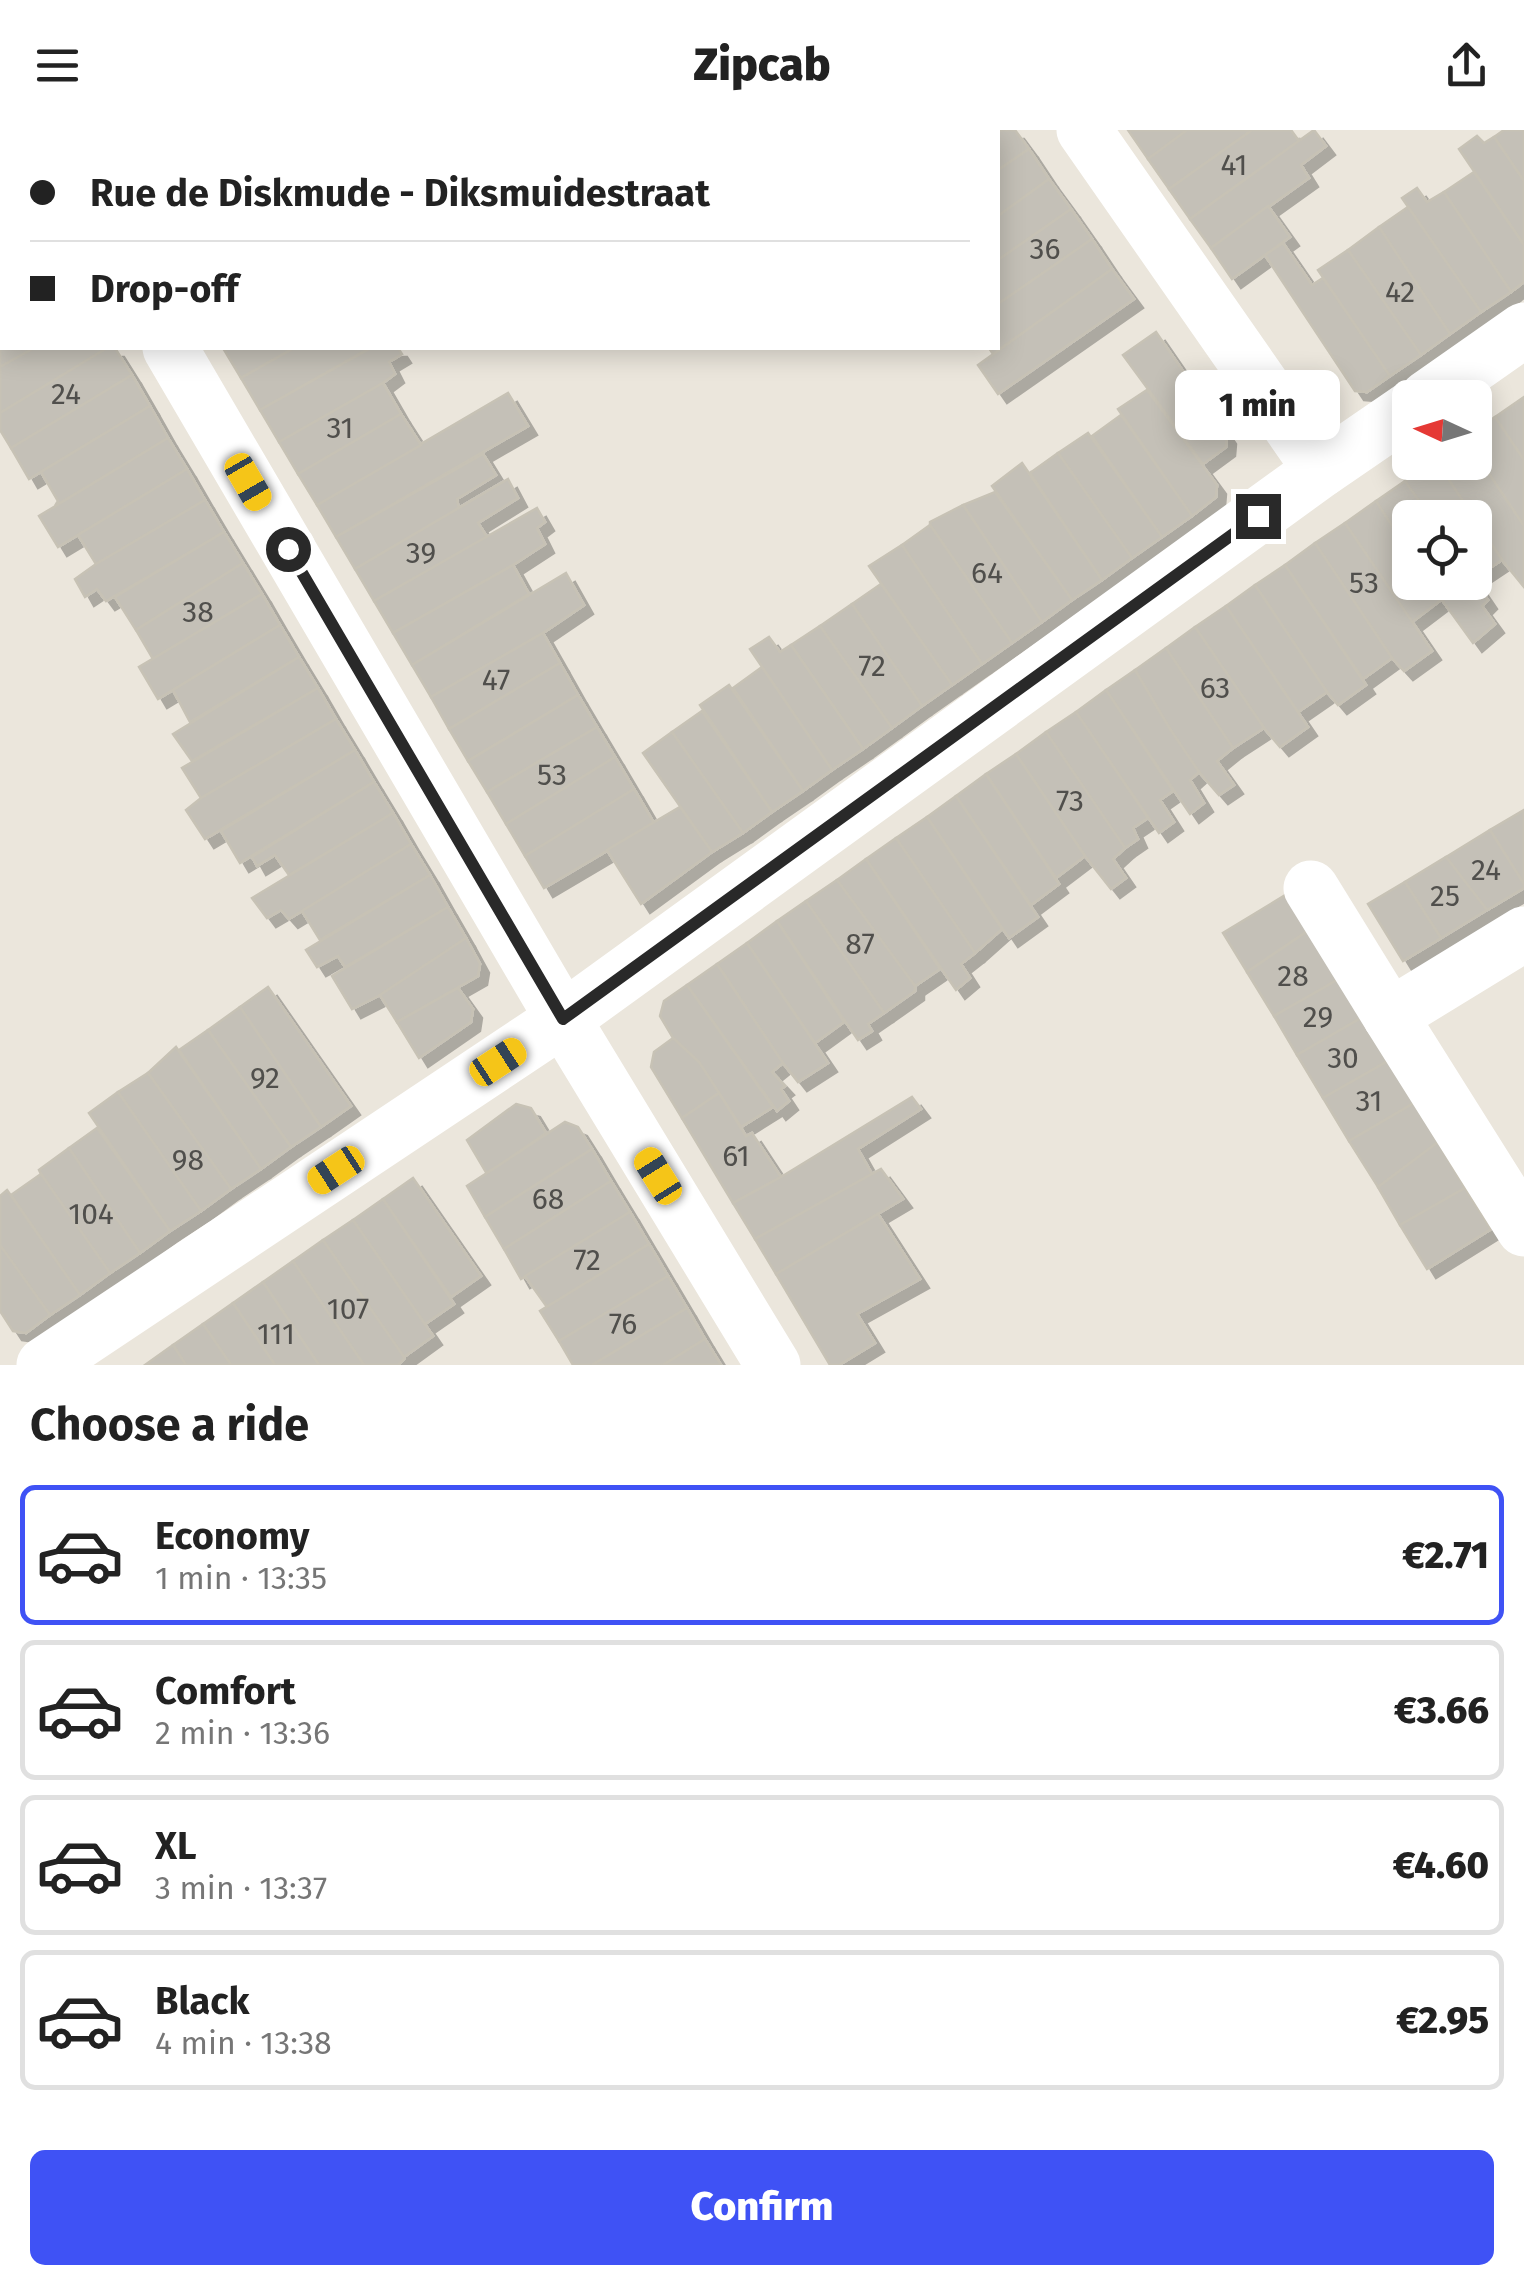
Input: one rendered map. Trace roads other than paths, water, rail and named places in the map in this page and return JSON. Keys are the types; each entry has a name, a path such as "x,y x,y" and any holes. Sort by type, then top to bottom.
{"street":[{"path":"1084,130 1322,470"},
{"path":"1452,380 1524,330"},
{"path":"171,350 563,1019 774,1365"},
{"path":"44,1365 563,1019 1392,421"},
{"path":"1311,888 1524,1229"},
{"path":"1390,1016 1524,934"}]}
